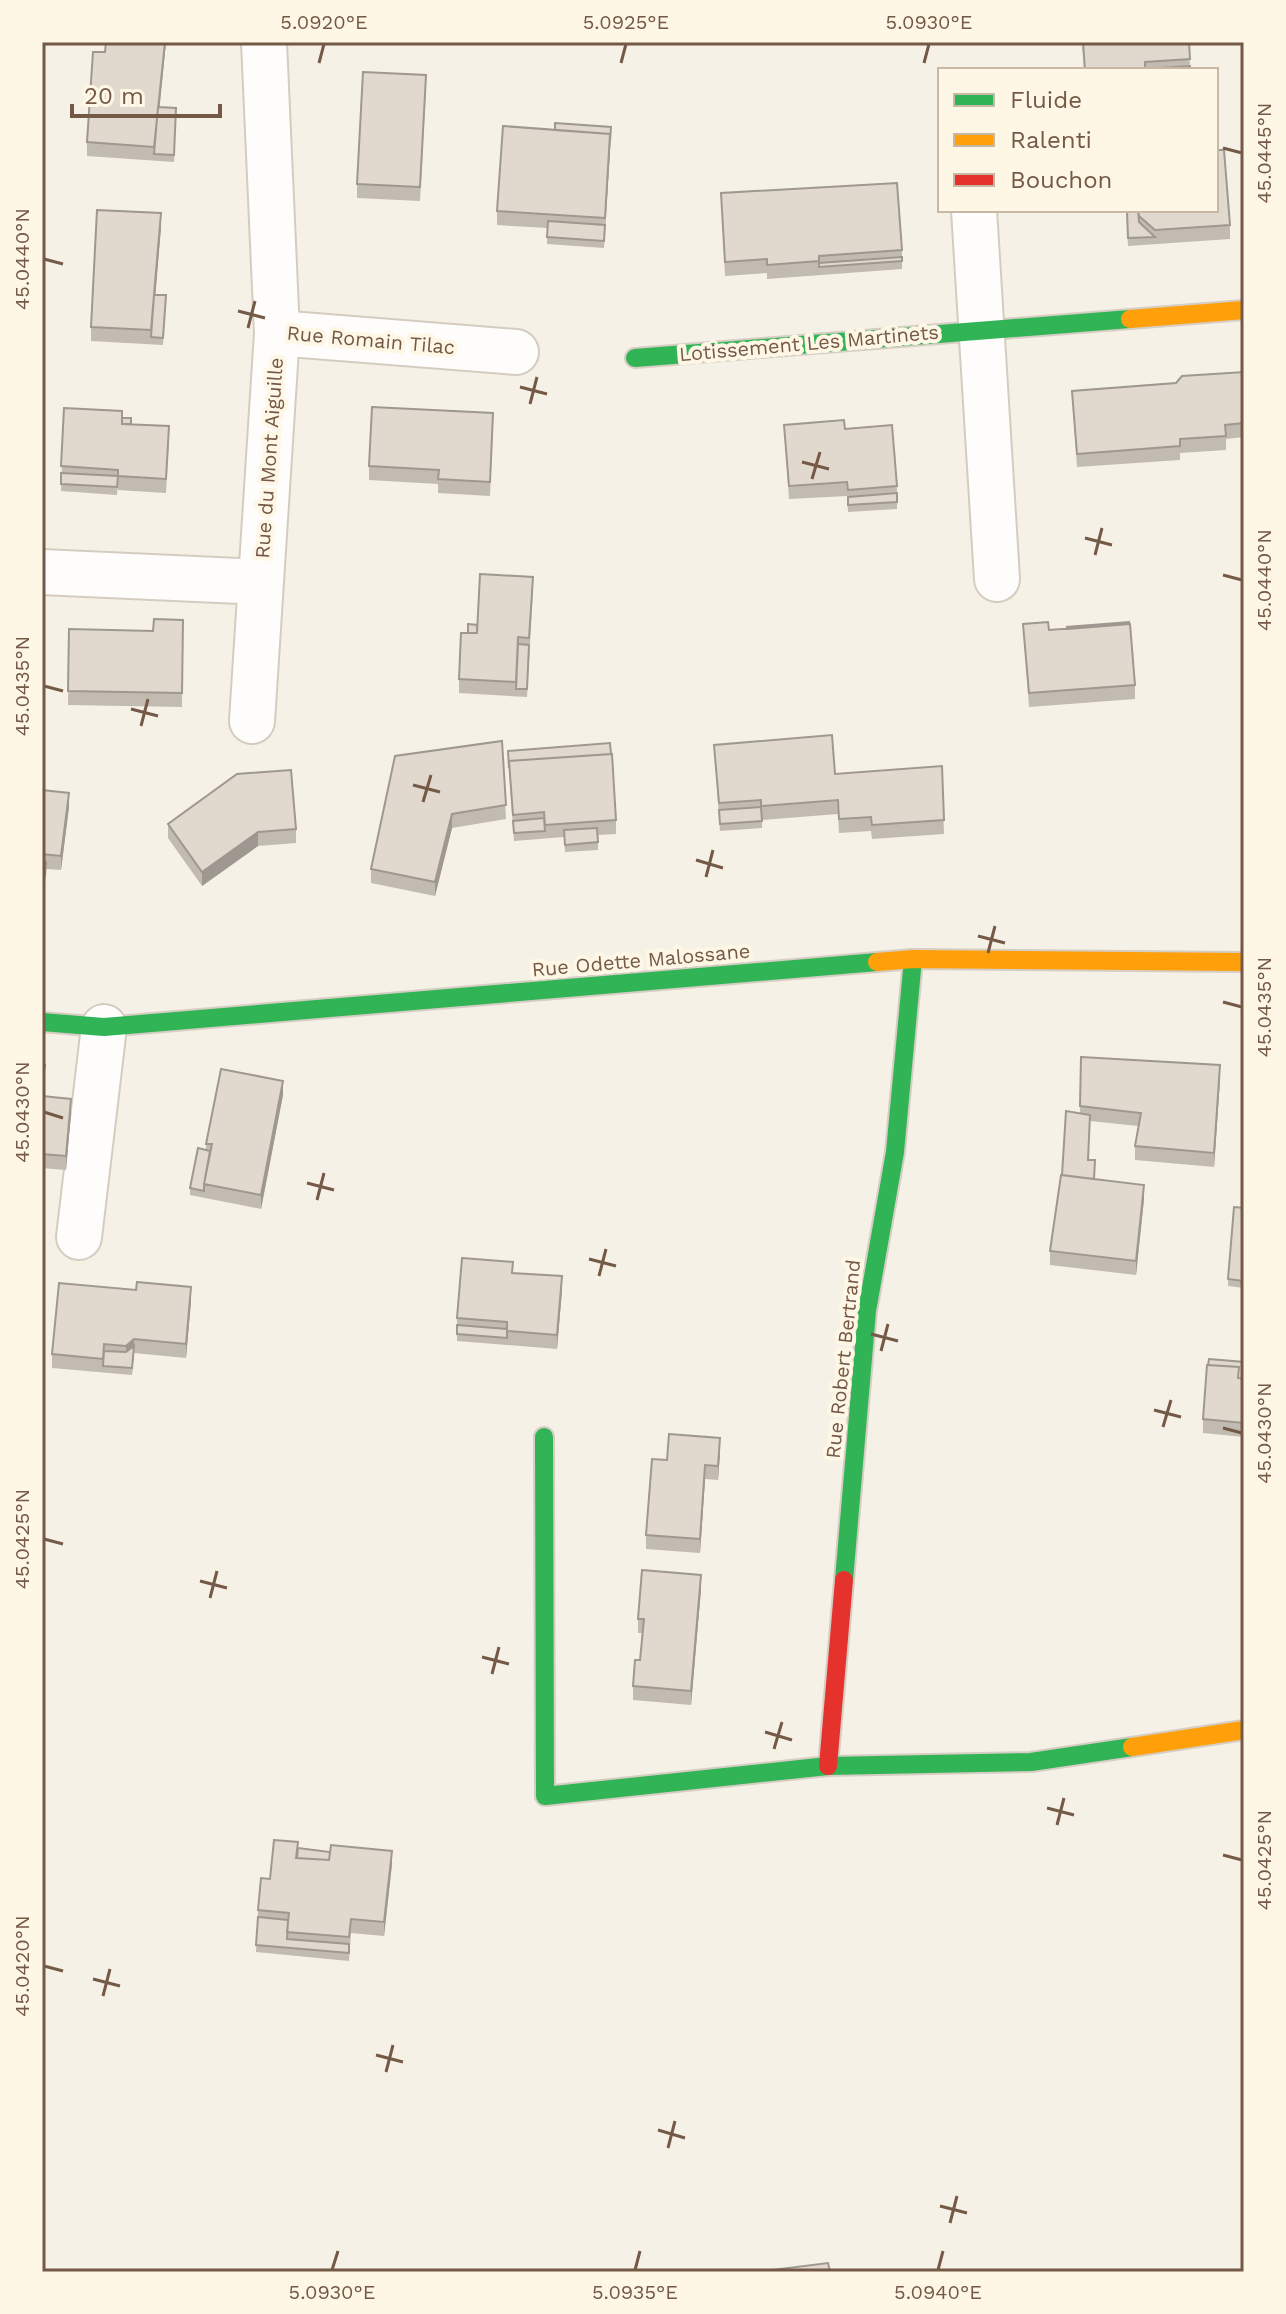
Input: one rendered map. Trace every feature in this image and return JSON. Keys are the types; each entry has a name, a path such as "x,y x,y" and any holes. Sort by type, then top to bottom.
{"street":[{"name":"Rue Romain Tilac","path":"264,42 277,333 516,352"},
{"path":"974,212 997,579"},
{"name":"Lotissement Les Martinets","path":"635,358 1244,310"},
{"name":"Rue du Mont Aiguille","path":"252,721 277,333"},
{"name":"Rue du Mont Aiguille","path":"42,572 261,582"},
{"name":"Rue Odette Malossane","path":"42,1022 104,1027 913,959 1244,962"},
{"name":"Rue Robert Bertrand","path":"828,1766 867,1311 895,1152 913,959"},
{"path":"79,1237 104,1027"},
{"path":"544,1437 545,1796 828,1766 1031,1762 1244,1730"}],"building":[{"path":"106,42 165,42 154,147 87,142 93,52 105,52"},
{"path":"1083,42 1189,42 1190,59 1145,62 1145,68 1085,68"},
{"path":"363,72 426,75 420,187 357,184"},
{"path":"158,107 176,108 174,155 154,154"},
{"path":"555,123 611,127 610,141 610,134 555,130"},
{"path":"503,126 610,134 605,218 497,211"},
{"path":"1218,150 1224,150 1230,225 1155,230 1138,212 1218,212"},
{"path":"897,183 902,250 819,256 819,261 767,265 767,259 725,262 721,193"},
{"path":"97,210 161,213 151,330 91,327"},
{"path":"1127,212 1138,212 1139,222 1155,237 1128,238"},
{"path":"548,221 605,225 604,241 547,237"},
{"path":"902,257 902,261 819,267 819,263"},
{"path":"154,295 166,295 163,338 151,337"},
{"path":"1244,372 1244,423 1225,425 1226,436 1180,439 1180,446 1077,454 1072,391 1176,383 1182,376"},
{"path":"372,407 493,413 490,482 438,479 439,470 369,466"},
{"path":"64,408 122,411 122,424 169,426 166,479 118,476 118,470 61,466"},
{"path":"122,418 131,418 131,424 122,424"},
{"path":"844,420 845,429 892,425 897,486 848,490 847,482 789,486 784,425"},
{"path":"61,473 118,476 117,487 61,484"},
{"path":"897,493 897,502 848,505 848,497"},
{"path":"480,574 533,577 529,638 518,637 516,682 459,679 461,633 477,633"},
{"path":"154,619 183,620 182,693 68,691 69,629 153,631"},
{"path":"1048,622 1049,630 1130,624 1135,685 1029,693 1023,624"},
{"path":"1129,622 1068,629 1067,627"},
{"path":"468,624 477,625 477,633 468,633"},
{"path":"518,644 529,645 527,689 516,689"},
{"path":"832,735 835,774 942,766 944,820 872,825 871,817 839,819 838,800 761,806 761,800 719,803 714,745"},
{"path":"502,741 506,805 452,814 435,882 371,869 395,756"},
{"path":"610,743 611,754 509,761 509,768 508,751"},
{"path":"612,754 616,820 545,825 544,812 513,815 509,761"},
{"path":"291,770 296,829 258,832 202,872 168,824 237,774"},
{"path":"42,790 69,793 61,856 42,854"},
{"path":"761,807 762,821 720,824 719,810"},
{"path":"544,818 545,831 514,833 513,821"},
{"path":"597,828 598,842 565,845 564,830"},
{"path":"42,861 46,862 45,876 42,876"},
{"path":"1081,1057 1220,1065 1214,1153 1135,1146 1141,1113 1080,1106"},
{"path":"221,1069 283,1081 261,1195 204,1184 212,1144 206,1144"},
{"path":"42,1096 71,1099 66,1156 42,1154"},
{"path":"1066,1111 1090,1115 1088,1160 1095,1160 1094,1179 1062,1175"},
{"path":"198,1148 210,1151 204,1191 190,1188"},
{"path":"1061,1175 1144,1185 1136,1261 1050,1251"},
{"path":"1234,1207 1244,1208 1244,1281 1228,1279"},
{"path":"462,1258 513,1262 512,1273 562,1276 557,1335 507,1331 507,1322 457,1318"},
{"path":"137,1282 191,1287 186,1344 134,1339 126,1346 104,1344 103,1359 52,1354 59,1283 136,1290"},
{"path":"457,1325 507,1329 507,1338 457,1334"},
{"path":"134,1346 132,1368 103,1366 104,1351 126,1352"},
{"path":"1209,1359 1244,1362 1244,1379 1238,1378 1239,1367 1208,1365"},
{"path":"1207,1365 1239,1367 1238,1378 1244,1379 1244,1423 1203,1419"},
{"path":"669,1434 720,1438 718,1466 705,1465 700,1539 646,1535 652,1459 667,1460"},
{"path":"642,1570 701,1575 691,1691 633,1686 635,1660 640,1660 644,1619 638,1619"},
{"path":"274,1840 298,1842 296,1858 329,1860 331,1845 392,1851 384,1922 351,1919 349,1937 287,1932 289,1913 258,1910 261,1878 270,1879"},
{"path":"298,1848 330,1852 329,1860 297,1858"},
{"path":"258,1917 288,1920 287,1939 349,1944 349,1953 256,1945"},
{"path":"828,2263 830,2272 755,2272"}],"traffic: fast":[{"path":"635,358 1130,319"},
{"path":"844,1580 867,1311 895,1152 913,959"},
{"path":"42,1022 104,1027 877,962"},
{"path":"544,1437 545,1796 828,1766 1031,1762 1132,1747"}],"traffic: slow":[{"path":"1130,319 1244,310"},
{"path":"877,962 913,959 1244,962"},
{"path":"1132,1747 1244,1730"}],"traffic: jam":[{"path":"828,1766 844,1580"}]}
